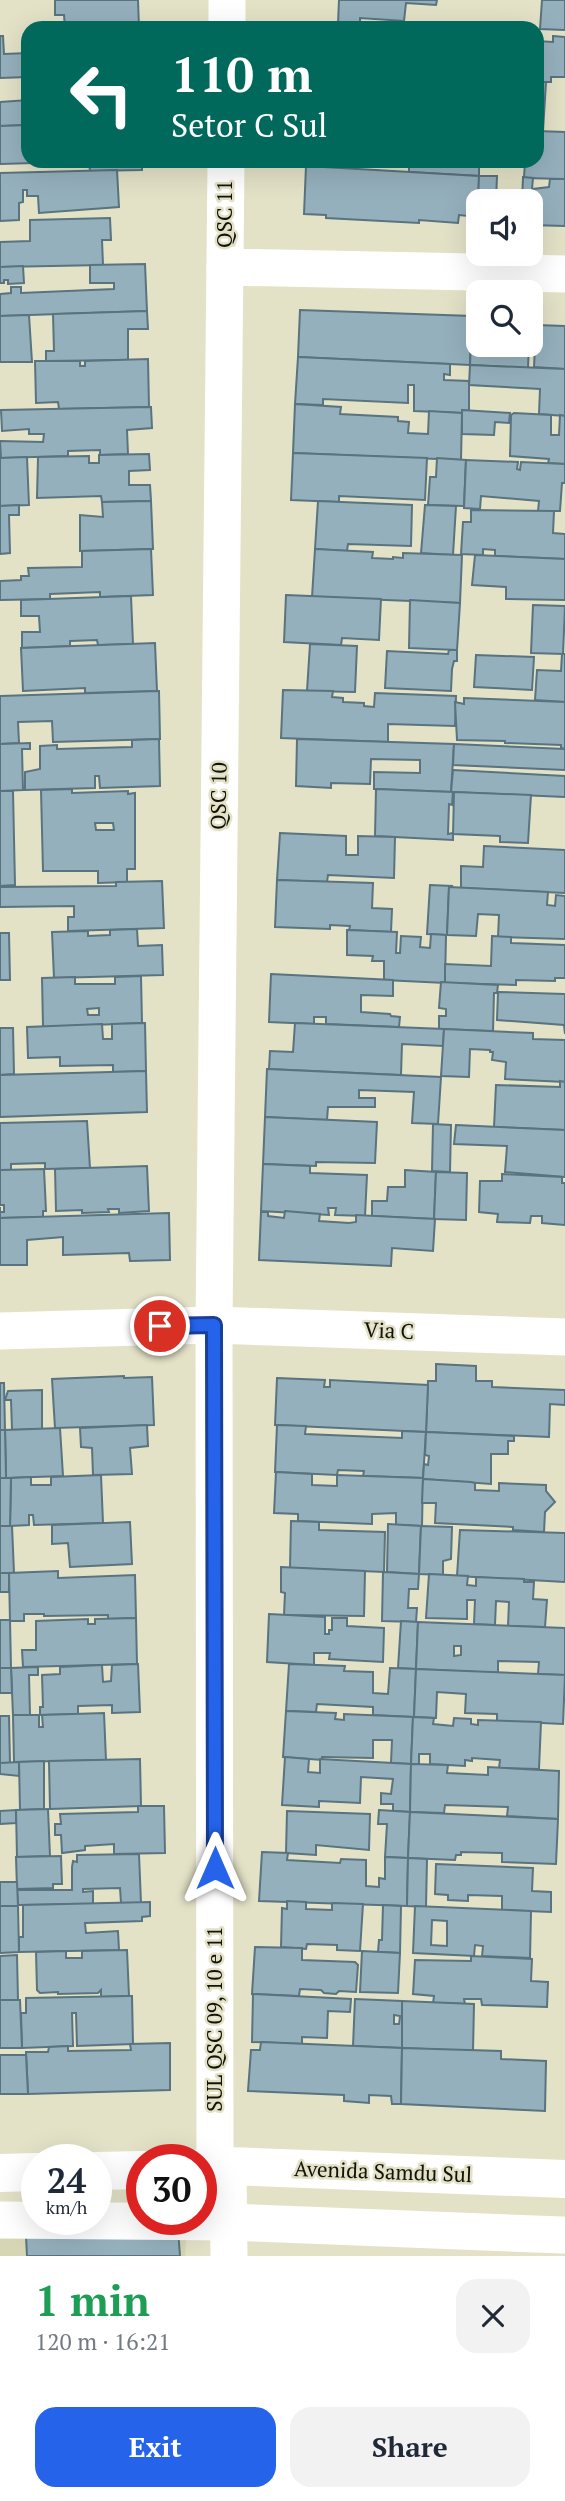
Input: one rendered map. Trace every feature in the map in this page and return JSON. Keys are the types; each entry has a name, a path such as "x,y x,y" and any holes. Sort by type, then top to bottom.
{"main road":[{"name":"Avenida Samdu Sul","path":"217,2167 565,2179"},
{"path":"0,2173 21,2172"}],"street":[{"path":"227,0 227,21"},
{"name":"QSC 11","path":"225,267 226,168"},
{"path":"225,267 565,274"},
{"name":"QSC 10","path":"214,1325 225,267"},
{"name":"Via C","path":"0,1331 214,1325 565,1337"},
{"name":"SUL QSC 09, 10 e 11","path":"214,1325 215,2144"},
{"name":"SUL QSC 09, 10 e 11","path":"217,2178 228,2239"},
{"path":"0,2220 228,2239 563,2235"}],"shaded area":[{"path":"0,2237 186,2237 185,2256 0,2256"}],"building":[{"path":"55,0 138,0 139,21 64,21 64,15 55,15"},
{"path":"339,0 437,0 436,5 406,3 404,21 360,18 360,21 338,21"},
{"path":"542,0 565,0 565,30 544,29 544,21 541,21"},
{"path":"0,36 3,36 4,54 21,53 21,77 0,78"},
{"path":"553,36 565,37 565,77 551,77 551,82 544,82 544,41 553,42"},
{"path":"544,82 546,82 544,115"},
{"path":"21,100 21,125 0,126 0,102"},
{"path":"21,125 21,163 0,164 0,126"},
{"path":"544,131 565,132 565,179 524,178 525,168 544,168"},
{"path":"90,168 142,168 142,170 90,171"},
{"path":"306,168 479,176 479,189 466,189 466,216 459,215 458,223 326,218 326,215 304,214"},
{"path":"409,168 479,168 479,176 409,172"},
{"path":"117,170 119,207 39,213 38,196 27,196 27,190 23,190 23,202 19,203 19,220 0,221 0,173"},
{"path":"479,176 497,176 496,189 478,189"},
{"path":"523,177 533,178 532,189 522,189"},
{"path":"550,179 565,179 565,226 543,225 543,189 532,189 549,187"},
{"path":"110,218 111,240 102,240 103,265 0,267 0,242 30,241 30,220"},
{"path":"145,264 147,311 0,316 0,294 11,293 11,287 21,287 21,293 114,289 114,283 90,283 90,265"},
{"path":"23,266 24,283 8,284 8,280 4,280 4,283 0,283 0,267"},
{"path":"300,310 466,316 466,357 470,357 470,365 298,357"},
{"path":"147,311 148,329 128,329 128,360 46,361 46,351 54,351 53,314"},
{"path":"29,315 32,362 0,362 0,316"},
{"path":"543,325 565,326 565,369 534,367 534,357 543,357"},
{"path":"298,357 450,364 450,375 444,374 444,380 469,381 469,411 414,411 414,385 408,385 408,403 323,399 323,405 295,404"},
{"path":"470,357 528,357 528,368 470,365"},
{"path":"148,359 149,407 59,409 58,402 36,403 35,361 80,361 80,366 85,366 85,361"},
{"path":"470,365 565,369 565,416 539,414 540,389 469,385"},
{"path":"295,404 341,407 340,414 398,417 398,421 409,422 408,433 428,434 429,411 462,413 461,460 293,453"},
{"path":"151,407 152,428 127,430 128,454 100,455 100,450 68,451 68,456 1,458 0,441 43,442 44,434 29,434 29,429 2,431 1,410"},
{"path":"462,410 510,413 509,423 495,422 494,435 462,434"},
{"path":"511,415 551,415 551,435 559,435 560,415 565,416 565,464 548,463 549,459 510,456"},
{"path":"293,453 427,458 425,500 339,496 339,502 291,500"},
{"path":"149,454 150,470 129,471 129,485 150,485 151,501 102,502 101,496 37,498 38,457 89,456 89,463 99,463 99,455"},
{"path":"27,457 29,505 0,506 0,458"},
{"path":"437,458 466,460 464,506 428,505 430,477 436,477"},
{"path":"466,460 518,462 517,469 520,470 521,462 565,464 560,511 538,511 539,501 481,496 480,509 464,508"},
{"path":"151,501 153,549 80,551 80,515 103,517 102,502"},
{"path":"318,501 412,505 411,546 348,544 347,551 315,549"},
{"path":"19,505 19,515 9,515 10,553 0,554 0,506"},
{"path":"425,505 456,506 453,555 421,553"},
{"path":"471,510 554,511 553,533 565,534 565,559 495,556 495,550 483,549 483,555 461,554 463,522 471,522"},
{"path":"151,549 153,595 100,597 100,592 50,594 50,599 0,600 0,581 21,580 21,576 29,576 28,568 82,567 82,551"},
{"path":"315,549 373,552 372,558 393,559 403,558 403,553 462,555 460,603 312,597"},
{"path":"475,555 565,559 565,600 506,599 506,587 472,585"},
{"path":"286,595 381,599 379,640 342,638 341,645 284,642"},
{"path":"131,596 133,644 98,645 97,640 70,641 70,646 22,648 22,632 40,632 39,616 21,616 21,600"},
{"path":"410,600 460,603 457,650 409,648"},
{"path":"533,605 565,606 563,654 531,653"},
{"path":"155,643 157,691 85,693 85,688 23,691 21,648"},
{"path":"310,644 357,646 355,692 307,691"},
{"path":"449,650 457,650 457,661 454,661 452,669 451,691 385,688 387,651 448,654"},
{"path":"562,654 565,654 565,702 535,700 537,670 561,671"},
{"path":"476,655 534,657 532,690 474,687"},
{"path":"283,690 333,691 332,697 343,698 343,702 364,703 364,706 374,707 375,693 456,696 455,726 388,724 388,742 281,738"},
{"path":"159,691 160,739 53,742 52,721 18,722 19,743 0,744 0,696"},
{"path":"464,698 565,702 565,749 561,748 561,745 457,740 455,702 464,704"},
{"path":"159,739 160,786 100,788 99,776 95,776 95,788 25,790 25,772 40,769 40,746 57,745 57,749 132,747 132,740"},
{"path":"297,739 454,744 451,792 374,789 374,772 420,773 420,760 371,759 370,784 331,783 331,788 296,786"},
{"path":"30,743 30,749 22,749 23,790 0,791 0,744"},
{"path":"454,744 565,749 565,770 453,765"},
{"path":"453,770 565,776 565,797 451,792"},
{"path":"376,789 453,792 452,805 449,804 448,834 453,833 453,840 375,836"},
{"path":"41,790 135,793 135,869 127,869 127,882 98,883 98,871 43,871","holes":["95,823 113,823 114,830 96,830"]},
{"path":"0,791 13,791 15,885 0,886"},
{"path":"454,792 531,795 528,843 500,842 500,836 453,834"},
{"path":"280,833 346,836 346,855 358,855 358,836 395,837 394,878 328,875 327,882 277,880"},
{"path":"484,846 565,850 565,893 461,888 461,866 483,867"},
{"path":"277,880 373,883 372,908 392,909 391,932 349,930 350,926 330,925 330,929 275,927"},
{"path":"162,881 164,928 68,931 68,917 74,917 74,906 0,907 0,887 116,886 116,882"},
{"path":"430,885 453,886 449,887 447,935 427,934"},
{"path":"449,887 548,892 547,905 555,906 556,895 565,896 565,939 498,937 499,915 478,914 476,936 447,935"},
{"path":"137,929 138,946 162,945 163,975 54,978 52,932 88,931 88,936 110,935 110,930"},
{"path":"347,930 397,932 396,953 400,953 401,936 421,937 420,947 430,948 431,934 446,935 445,983 384,980 384,961 372,961 373,956 347,955"},
{"path":"0,933 9,933 10,980 0,980"},
{"path":"492,936 511,937 511,943 565,945 565,978 555,978 555,981 516,980 516,985 445,983 445,964 491,966"},
{"path":"271,974 393,980 393,996 361,995 361,1012 400,1017 399,1027 326,1024 326,1017 314,1017 314,1024 269,1022"},
{"path":"141,976 142,1023 43,1027 42,978 75,977 75,984 115,984 115,977","holes":["99,1008 99,1015 88,1015 87,1009"]},
{"path":"441,982 498,985 497,993 494,993 493,1031 439,1029 439,1016 446,1016 446,1009 439,1008"},
{"path":"498,992 565,994 565,1034 564,1025 497,1020"},
{"path":"145,1023 146,1071 113,1072 113,1065 60,1066 60,1057 28,1058 27,1027 102,1024 103,1039 112,1039 112,1024"},
{"path":"295,1023 444,1029 443,1046 402,1044 401,1075 269,1069 270,1051 293,1052"},
{"path":"0,1028 13,1028 14,1074 0,1075"},
{"path":"444,1029 533,1033 533,1039 565,1040 565,1082 505,1079 506,1062 492,1060 493,1052 490,1050 470,1049 469,1077 441,1076"},
{"path":"267,1069 441,1077 438,1124 412,1123 414,1092 359,1090 359,1098 375,1098 375,1107 328,1107 327,1120 265,1117"},
{"path":"146,1071 147,1112 0,1117 0,1075"},
{"path":"560,1081 565,1082 565,1130 494,1127 496,1085 560,1087"},
{"path":"265,1117 377,1122 375,1163 316,1162 316,1166 263,1164"},
{"path":"87,1121 90,1168 45,1169 45,1163 11,1164 11,1170 0,1170 0,1123"},
{"path":"433,1124 451,1125 450,1172 432,1171"},
{"path":"456,1125 565,1130 565,1177 505,1172 507,1146 454,1144"},
{"path":"263,1164 310,1166 310,1173 367,1175 365,1216 335,1215 336,1208 328,1208 329,1215 261,1211"},
{"path":"147,1166 149,1211 56,1211 55,1169"},
{"path":"44,1169 46,1211 43,1211 43,1217 0,1218 0,1212 4,1212 4,1205 0,1205 0,1170"},
{"path":"405,1170 436,1172 434,1219 372,1216 372,1201 387,1201 388,1187 405,1187"},
{"path":"436,1172 467,1173 466,1220 434,1219"},
{"path":"502,1174 562,1177 562,1183 565,1183 565,1225 542,1223 542,1216 531,1216 530,1223 497,1222 498,1214 479,1212 480,1181 502,1181"},
{"path":"285,1211 320,1214 319,1221 349,1223 356,1222 356,1215 435,1219 433,1251 392,1248 391,1266 259,1260 261,1212 268,1212 268,1216 284,1218"},
{"path":"169,1213 170,1260 130,1261 129,1253 63,1255 63,1237 27,1240 27,1265 0,1265 0,1218"},
{"path":"436,1364 476,1366 476,1381 492,1381 492,1387 565,1390 565,1405 550,1404 549,1437 426,1432 428,1381 436,1381"},
{"path":"152,1377 154,1425 55,1428 52,1379"},
{"path":"277,1378 325,1380 324,1387 330,1387 330,1380 428,1385 426,1432 275,1425"},
{"path":"0,1383 4,1383 5,1430 0,1430"},
{"path":"42,1390 42,1429 12,1430 11,1400 5,1400 8,1391"},
{"path":"147,1425 148,1446 130,1448 132,1474 93,1475 92,1448 81,1447 80,1428"},
{"path":"277,1425 306,1426 305,1434 402,1438 402,1431 426,1432 423,1478 363,1476 364,1471 338,1470 337,1475 275,1472"},
{"path":"60,1428 63,1476 6,1478 5,1430"},
{"path":"0,1430 5,1430 6,1478 0,1478"},
{"path":"426,1432 514,1436 514,1441 508,1441 508,1454 491,1454 491,1484 423,1479 424,1464 428,1465 429,1456 425,1455"},
{"path":"276,1472 312,1474 312,1485 337,1486 337,1475 423,1478 422,1526 396,1525 396,1513 372,1514 372,1524 298,1521 298,1514 274,1513"},
{"path":"101,1475 103,1523 34,1525 33,1515 29,1515 29,1525 10,1526 11,1478 31,1477 31,1485 51,1485 51,1477"},
{"path":"0,1478 11,1478 10,1526 0,1526"},
{"path":"423,1479 471,1482 475,1483 475,1490 499,1491 499,1483 546,1485 546,1491 555,1502 545,1512 544,1532 513,1530 513,1527 435,1523 436,1503 422,1503"},
{"path":"291,1521 319,1522 319,1530 385,1532 384,1572 290,1568"},
{"path":"130,1522 132,1564 70,1567 68,1543 52,1544 52,1525"},
{"path":"388,1524 421,1526 419,1574 387,1572"},
{"path":"0,1526 12,1526 14,1573 0,1573"},
{"path":"421,1526 452,1527 451,1559 443,1561 443,1575 419,1574"},
{"path":"460,1530 565,1533 565,1582 457,1576"},
{"path":"281,1567 365,1571 364,1616 284,1615 285,1593 281,1592"},
{"path":"58,1571 58,1578 135,1575 136,1618 24,1614 24,1621 10,1621 9,1573"},
{"path":"383,1572 419,1574 418,1589 409,1589 408,1608 417,1608 416,1622 382,1621"},
{"path":"0,1573 9,1573 9,1592 0,1592"},
{"path":"429,1574 468,1576 467,1585 476,1586 476,1577 524,1579 524,1582 534,1582 533,1599 547,1600 545,1627 508,1626 509,1602 496,1601 495,1625 474,1624 475,1600 467,1600 467,1619 426,1618"},
{"path":"269,1614 325,1617 325,1634 332,1630 332,1618 347,1618 347,1626 384,1628 383,1662 329,1659 330,1653 314,1653 314,1665 267,1662"},
{"path":"136,1618 137,1664 23,1667 22,1650 36,1650 36,1621 88,1619 88,1624 95,1624 95,1619"},
{"path":"0,1620 10,1620 11,1668 0,1668"},
{"path":"401,1621 418,1622 416,1669 398,1668"},
{"path":"418,1622 565,1628 565,1675 538,1674 539,1662 498,1661 498,1673 416,1669","holes":["454,1646 461,1646 461,1655 454,1656"]},
{"path":"138,1664 140,1712 112,1713 112,1705 78,1706 78,1714 40,1715 40,1707 43,1707 42,1675 60,1674 60,1667 102,1665 103,1682 111,1681 112,1665"},
{"path":"289,1664 345,1666 344,1671 373,1672 373,1693 388,1694 390,1668 416,1669 414,1717 373,1715 373,1707 317,1704 316,1712 286,1711"},
{"path":"38,1667 38,1675 29,1675 30,1715 13,1715 11,1668"},
{"path":"0,1668 11,1668 12,1693 0,1693"},
{"path":"416,1669 565,1675 563,1724 497,1721 497,1714 465,1713 466,1694 437,1692 436,1718 414,1717"},
{"path":"286,1711 336,1713 335,1719 344,1720 344,1714 413,1717 411,1764 391,1763 392,1740 373,1740 373,1758 322,1757 322,1760 283,1757"},
{"path":"104,1713 106,1760 14,1762 13,1715 39,1715 39,1727 43,1727 42,1715"},
{"path":"0,1716 9,1716 10,1763 0,1763"},
{"path":"413,1717 434,1718 433,1724 453,1726 454,1718 471,1719 471,1724 478,1725 478,1720 541,1722 539,1769 499,1768 500,1760 472,1758 472,1761 465,1760 465,1766 430,1764 430,1754 419,1754 419,1764 411,1764"},
{"path":"285,1757 309,1759 308,1772 320,1773 320,1759 411,1764 410,1812 393,1811 393,1804 381,1804 381,1793 391,1794 393,1779 361,1777 360,1803 319,1801 319,1807 282,1805"},
{"path":"140,1759 141,1806 50,1809 49,1761"},
{"path":"44,1761 44,1809 20,1810 19,1762"},
{"path":"19,1762 19,1776 0,1774 0,1763"},
{"path":"411,1764 448,1765 447,1773 488,1775 488,1767 559,1771 558,1819 507,1816 508,1807 445,1805 444,1813 410,1812"},
{"path":"138,1806 164,1806 165,1853 114,1854 114,1844 85,1846 85,1850 62,1853 61,1835 55,1835 55,1824 61,1824 60,1814 138,1812"},
{"path":"48,1809 50,1856 17,1857 16,1810"},
{"path":"16,1810 16,1823 0,1824 0,1811"},
{"path":"379,1810 410,1812 408,1858 385,1857 387,1824 378,1824"},
{"path":"287,1811 370,1814 369,1850 316,1845 316,1855 286,1853"},
{"path":"410,1812 558,1819 556,1864 502,1862 502,1853 461,1852 461,1855 456,1855 455,1860 408,1858"},
{"path":"262,1852 288,1853 287,1860 340,1863 341,1859 366,1860 366,1886 379,1887 379,1878 385,1879 385,1857 408,1858 407,1906 259,1901"},
{"path":"139,1854 141,1903 121,1903 120,1888 83,1889 83,1892 93,1891 93,1904 18,1905 17,1890 72,1890 72,1867 73,1861 77,1862 77,1855"},
{"path":"61,1856 62,1884 53,1884 53,1888 17,1889 16,1857"},
{"path":"408,1858 427,1859 426,1907 407,1906"},
{"path":"436,1864 533,1868 532,1891 551,1892 551,1912 502,1910 502,1896 468,1895 468,1901 448,1900 448,1895 435,1894"},
{"path":"0,1882 17,1882 18,1906 0,1906"},
{"path":"287,1901 306,1902 306,1909 332,1910 332,1903 363,1904 360,1951 337,1950 337,1945 307,1944 306,1949 281,1947 282,1908 287,1909"},
{"path":"150,1902 150,1916 142,1917 142,1921 85,1923 86,1933 118,1931 119,1950 19,1952 19,1937 23,1937 23,1905"},
{"path":"383,1905 401,1906 400,1953 378,1952 379,1940 382,1940"},
{"path":"0,1906 18,1906 19,1952 0,1953"},
{"path":"415,1906 531,1911 530,1958 482,1956 483,1946 475,1945 474,1956 413,1953","holes":["432,1920 447,1921 447,1946 431,1945"]},
{"path":"255,1947 302,1948 302,1960 355,1962 358,1965 356,1992 339,1991 336,1994 300,1989 299,1996 252,1994"},
{"path":"127,1950 129,1996 101,1997 101,1990 98,1993 58,1994 40,1993 37,1990 36,1952 66,1951 66,1958 82,1958 82,1951"},
{"path":"362,1951 400,1953 398,1993 360,1992"},
{"path":"17,1955 18,2000 0,2000 0,1956"},
{"path":"471,1956 532,1959 531,1981 548,1982 547,2007 482,2005 481,1999 464,1999 465,2004 433,2003 434,1996 413,1994 415,1960 471,1961"},
{"path":"253,1994 351,1999 350,2012 328,2011 327,2038 302,2037 302,2044 252,2042"},
{"path":"132,1996 133,2044 77,2046 76,2013 72,2013 73,2046 22,2048 21,2013 26,2013 26,1998"},
{"path":"355,1999 402,2001 402,2048 353,2046","holes":["394,2015 400,2016 399,2024 394,2024"]},
{"path":"0,2000 20,2000 22,2048 0,2048"},
{"path":"402,2001 474,2004 473,2051 402,2048"},
{"path":"261,2042 402,2048 401,2104 392,2104 391,2096 369,2095 369,2103 344,2101 344,2095 248,2091 251,2050 260,2050"},
{"path":"170,2043 170,2090 28,2094 26,2052 48,2052 49,2047 68,2046 68,2051 131,2050 130,2044"},
{"path":"402,2048 501,2051 501,2059 546,2061 545,2111 401,2104"},
{"path":"0,2055 26,2055 28,2094 0,2094"},
{"path":"126,2231 126,2235 178,2235 180,2256 27,2256 26,2236 112,2235 112,2232"}],"route":[{"path":"160,1326 214,1325 215,1868"}]}
